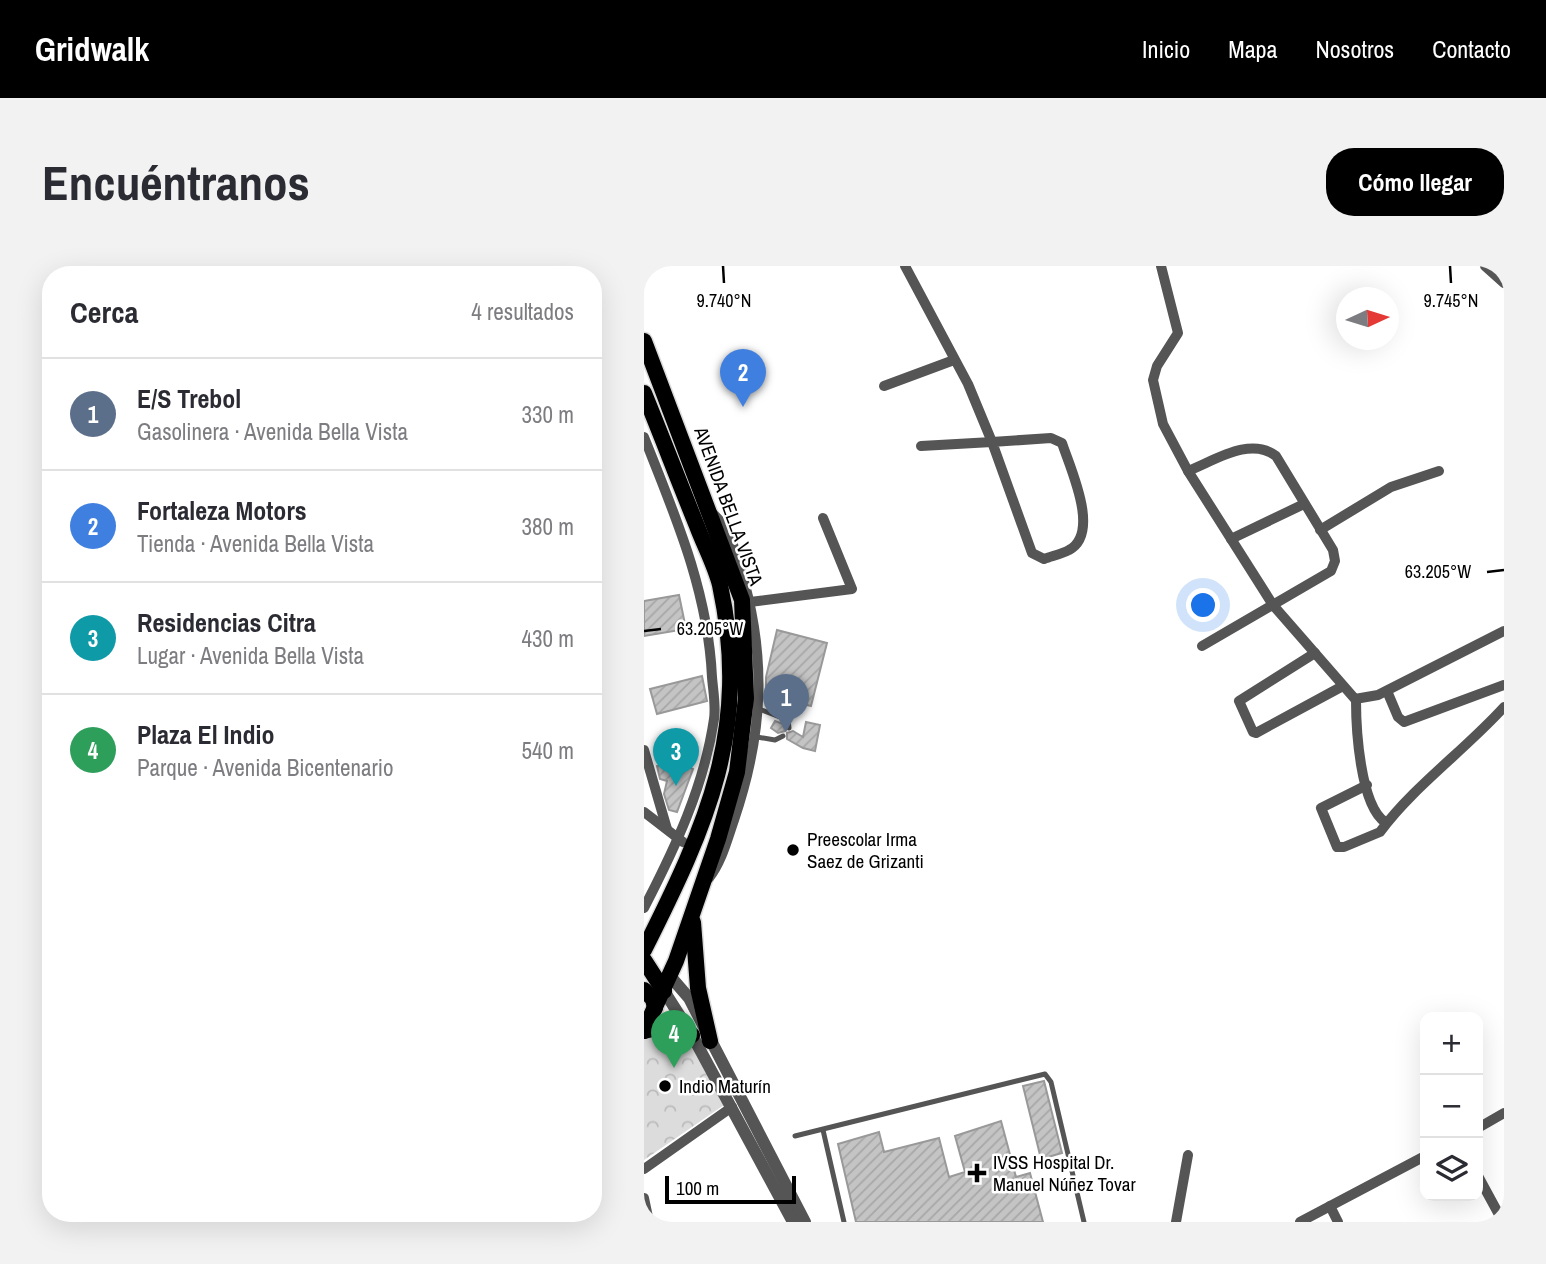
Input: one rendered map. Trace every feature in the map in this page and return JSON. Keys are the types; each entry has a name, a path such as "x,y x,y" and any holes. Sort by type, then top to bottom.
{"highway":[{"name":"AVENIDA BELLA VISTA","path":"644,341 711,512 742,600 746,698 737,772 672,971 644,1031"},
{"name":"AVENIDA BELLA VISTA","path":"644,393 719,583 729,647 730,721 718,777 692,853 644,955"},
{"path":"693,911 698,988 710,1041"},
{"path":"644,955 656,967 672,971"},
{"path":"644,955 649,977 664,991"},
{"path":"649,977 672,971"},
{"path":"644,990 653,999 655,1008"},
{"path":"644,1031 661,1027 692,1035"}],"street":[{"path":"905,266 954,360 992,442 1032,553 1044,559 1070,550 1080,538 1084,514 1062,443 1051,438 992,442 921,446"},
{"path":"1161,266 1178,333 1157,366 1154,387 1163,424 1188,471 1273,605 1341,687 1356,699 1358,737 1367,785 1381,820 1385,822"},
{"path":"1485,266 1504,283"},
{"path":"884,386 954,360"},
{"path":"644,437 693,561 711,644 714,717 701,776 680,839 644,908"},
{"path":"1188,471 1241,450 1268,450 1276,456 1333,550 1335,561 1331,571 1202,646"},
{"path":"1320,530 1391,486 1439,471"},
{"path":"1231,539 1304,504"},
{"path":"700,890 718,866 744,791 757,737 759,709 757,650 750,602 726,525 711,512"},
{"path":"750,602 852,589 823,518"},
{"path":"1356,699 1387,691 1504,631"},
{"path":"1315,653 1240,701 1253,732 1256,733 1341,687"},
{"path":"1387,691 1398,717 1404,722 1504,685"},
{"path":"1367,785 1322,806 1321,812 1336,846 1344,848 1377,834 1385,822 1391,820 1441,766 1504,706"},
{"path":"644,750 667,829"},
{"path":"644,812 680,839 692,853"},
{"path":"672,971 689,998 805,1222"},
{"path":"664,991 692,1035 793,1222"},
{"path":"644,1169 732,1107"},
{"path":"1483,1125 1504,1113"},
{"path":"1176,1222 1188,1155"},
{"path":"1300,1222 1420,1159"},
{"path":"1483,1185 1503,1222"},
{"path":"644,1198 649,1222"},
{"path":"1330,1206 1338,1222"}],"lane":[{"path":"759,709 788,720 789,728"},
{"path":"757,737 775,740 783,736"},
{"path":"795,1136 1045,1074 1051,1082 1084,1222"},
{"path":"823,1130 844,1222"}],"green space":[{"path":"644,1031 685,1032 724,1105 644,1160"}],"building":[{"path":"679,595 686,629 644,636 644,601"},
{"path":"777,630 827,643 811,706 766,695 766,677"},
{"path":"702,676 707,701 657,714 650,689"},
{"path":"775,721 783,724 785,731 778,733 771,728"},
{"path":"806,722 820,725 815,751 787,739 787,733 793,731 803,737"},
{"path":"679,763 693,769 677,812 669,810 664,794 667,781 660,779 657,766"},
{"path":"1044,1081 1062,1153 1041,1159 1023,1086"},
{"path":"1001,1121 1016,1177 1030,1173 1043,1222 856,1222 838,1144 879,1132 884,1152 939,1138 949,1177 965,1172 955,1136"}],"place":[{"name":"Fortaleza Motors","path":"743,407"},
{"name":"E/S Trebol","path":"786,732"},
{"name":"Residencias Citra","path":"676,786"},
{"name":"Preescolar Irma Saez de Grizanti","path":"793,850"},
{"name":"Plaza El Indio","path":"674,1068"},
{"name":"Indio Maturín","path":"665,1086"},
{"name":"IVSS Hospital Dr. Manuel Núñez Tovar","path":"977,1173"}]}
